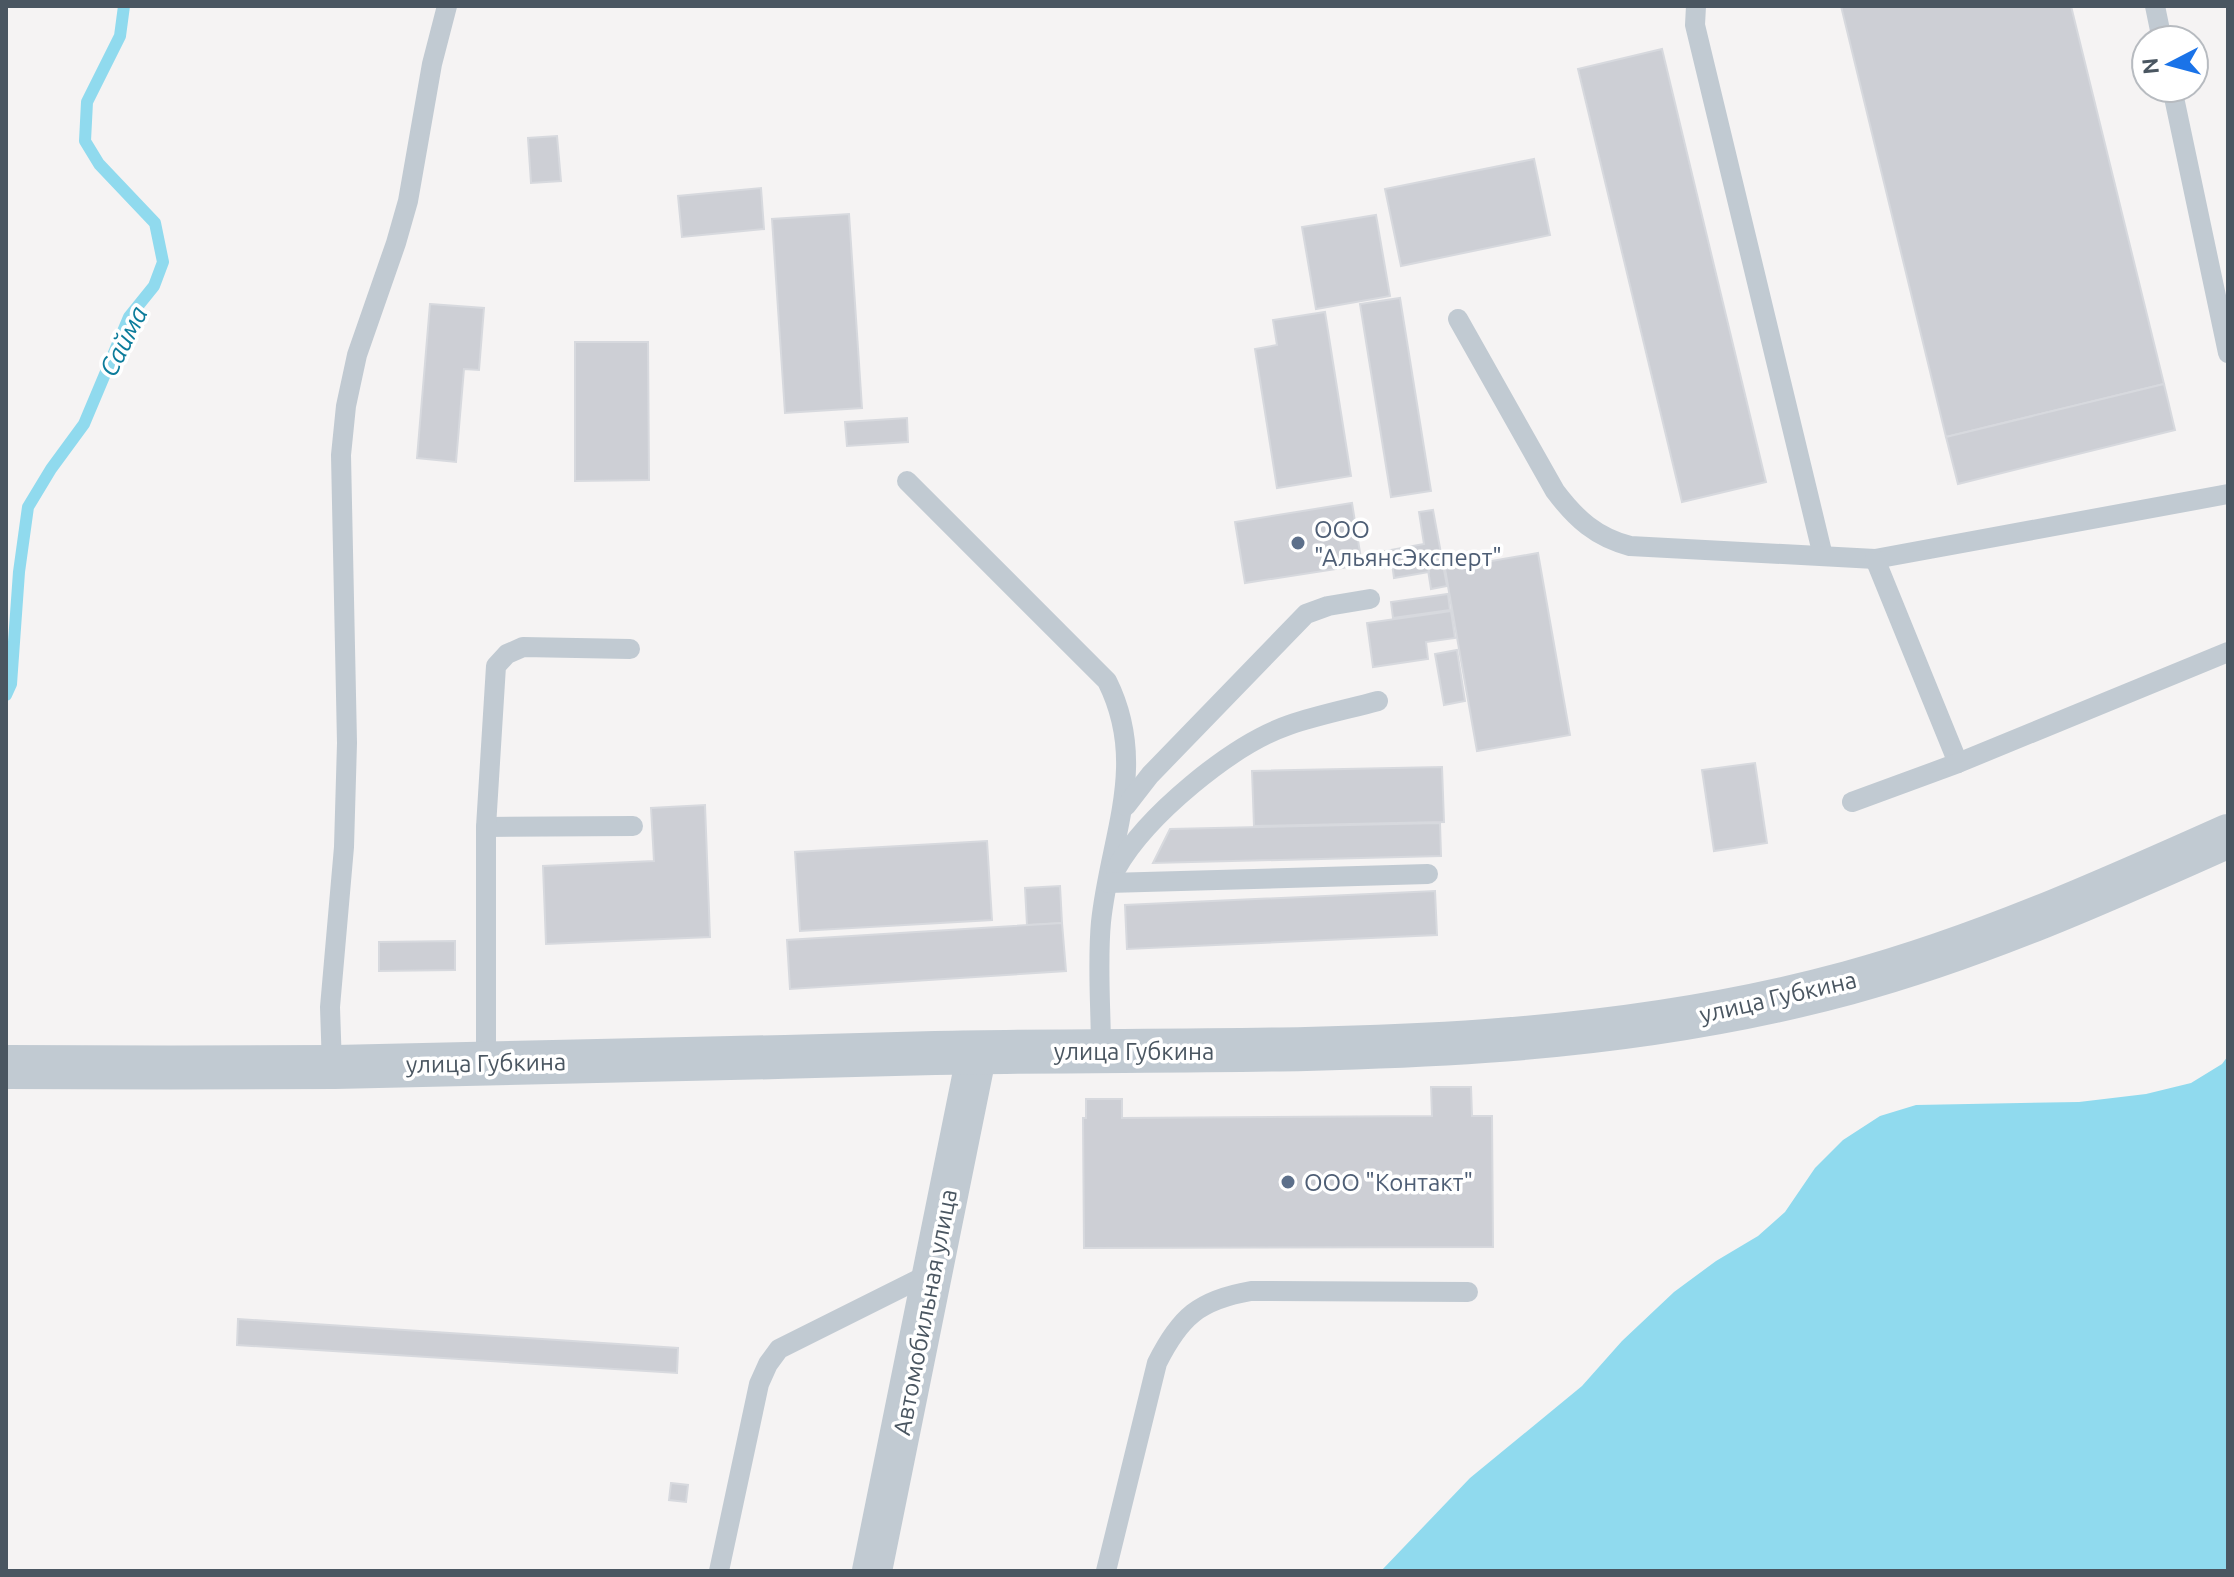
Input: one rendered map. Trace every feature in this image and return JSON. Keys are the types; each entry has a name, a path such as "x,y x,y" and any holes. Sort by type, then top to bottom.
{"street":[{"name":"улица Губкина","path":"6,1067 332,1067 977,1052 1315,1050 1478,1043 1597,1032 1678,1020 1846,984 1932,958 2022,926 2228,836"},
{"name":"Автомобильная улица","path":"872,1571 977,1052"}],"lane":[{"path":"332,1067 330,1007 344,847 347,743 341,455 346,406 357,355 408,201 432,64 447,6"},
{"path":"1696,6 1695,25 1823,556"},
{"path":"2175,104 2228,353"},
{"path":"1458,319 1555,491 1570,512 1588,528 1614,542 1630,546 1875,559 2228,494"},
{"path":"907,481 1107,681 1118,702 1127,768 1124,810 1101,926 1101,1051"},
{"path":"1875,559 1958,763"},
{"path":"1124,810 1150,775 1306,614 1328,606 1370,599"},
{"path":"486,1063 486,827 496,666 507,654 523,647 630,649"},
{"path":"1852,802 1958,763 2228,652"},
{"path":"1108,883 1124,854 1162,811 1248,744 1288,725 1378,701"},
{"path":"486,827 633,826"},
{"path":"1108,883 1428,874"},
{"path":"719,1571 759,1384 768,1364 779,1349 933,1272"},
{"path":"1106,1571 1157,1363 1171,1334 1192,1312 1223,1296 1251,1291 1468,1292"}],"water":[{"path":"2228,1056 2228,1571 1381,1571 1470,1478 1582,1386 1622,1341 1674,1292 1716,1261 1758,1236 1785,1212 1815,1168 1843,1140 1880,1116 1916,1105 2079,1102 2146,1094 2191,1083 2222,1064"}],"building":[{"path":"1841,6 2071,6 2164,384 1946,437"},
{"path":"1662,49 1766,482 1682,502 1578,69"},
{"path":"557,136 561,181 531,183 528,138"},
{"path":"1534,159 1550,235 1401,266 1385,189"},
{"path":"761,188 764,229 682,237 678,196"},
{"path":"849,214 862,408 785,413 772,219"},
{"path":"1376,215 1390,296 1316,309 1302,227"},
{"path":"1400,298 1431,491 1391,497 1360,304"},
{"path":"430,304 484,308 479,370 464,369 456,462 417,458"},
{"path":"1325,312 1351,476 1277,488 1255,349 1277,345 1273,320"},
{"path":"575,342 648,342 649,480 575,481"},
{"path":"2164,384 2175,430 1958,484 1946,437"},
{"path":"907,418 908,442 847,446 845,422"},
{"name":"ООО \"АльянсЭксперт\"","path":"1352,503 1362,565 1245,583 1235,522"},
{"path":"1433,510 1447,586 1431,589 1426,557 1387,564 1385,551 1424,544 1419,512"},
{"path":"1538,553 1570,735 1477,751 1445,569"},
{"path":"1426,557 1429,572 1394,578 1392,563"},
{"path":"1448,594 1450,610 1393,618 1391,602"},
{"path":"1451,611 1455,638 1426,642 1428,659 1373,667 1367,623"},
{"path":"1457,650 1465,701 1444,705 1435,654"},
{"path":"1755,763 1767,843 1714,851 1702,770"},
{"path":"1442,767 1444,822 1254,826 1252,771"},
{"path":"705,805 710,937 546,944 543,866 654,861 651,808"},
{"path":"1440,823 1441,856 1153,863 1170,829"},
{"path":"987,841 992,920 800,931 795,852"},
{"path":"1060,886 1062,923 1027,925 1025,888"},
{"path":"1435,891 1437,935 1127,949 1125,905"},
{"path":"1062,923 1066,971 790,989 787,940"},
{"path":"455,941 455,970 379,971 379,942"},
{"name":"ООО \"Контакт\"","path":"1431,1087 1471,1087 1472,1116 1492,1116 1493,1247 1084,1248 1083,1118 1086,1118 1086,1099 1122,1099 1122,1118 1432,1116"},
{"path":"238,1319 678,1348 677,1373 237,1345"},
{"path":"671,1483 688,1485 686,1502 669,1500"}],"waterway":[{"name":"Сайма","path":"6,695 11,684 19,572 28,507 84,424 129,317 154,286 163,262 155,223 99,164 85,141 87,102 120,36 124,6"}],"place":[{"name":"ООО \"АльянсЭксперт\"","path":"1298,543"},
{"name":"ООО \"Контакт\"","path":"1288,1182"}]}
